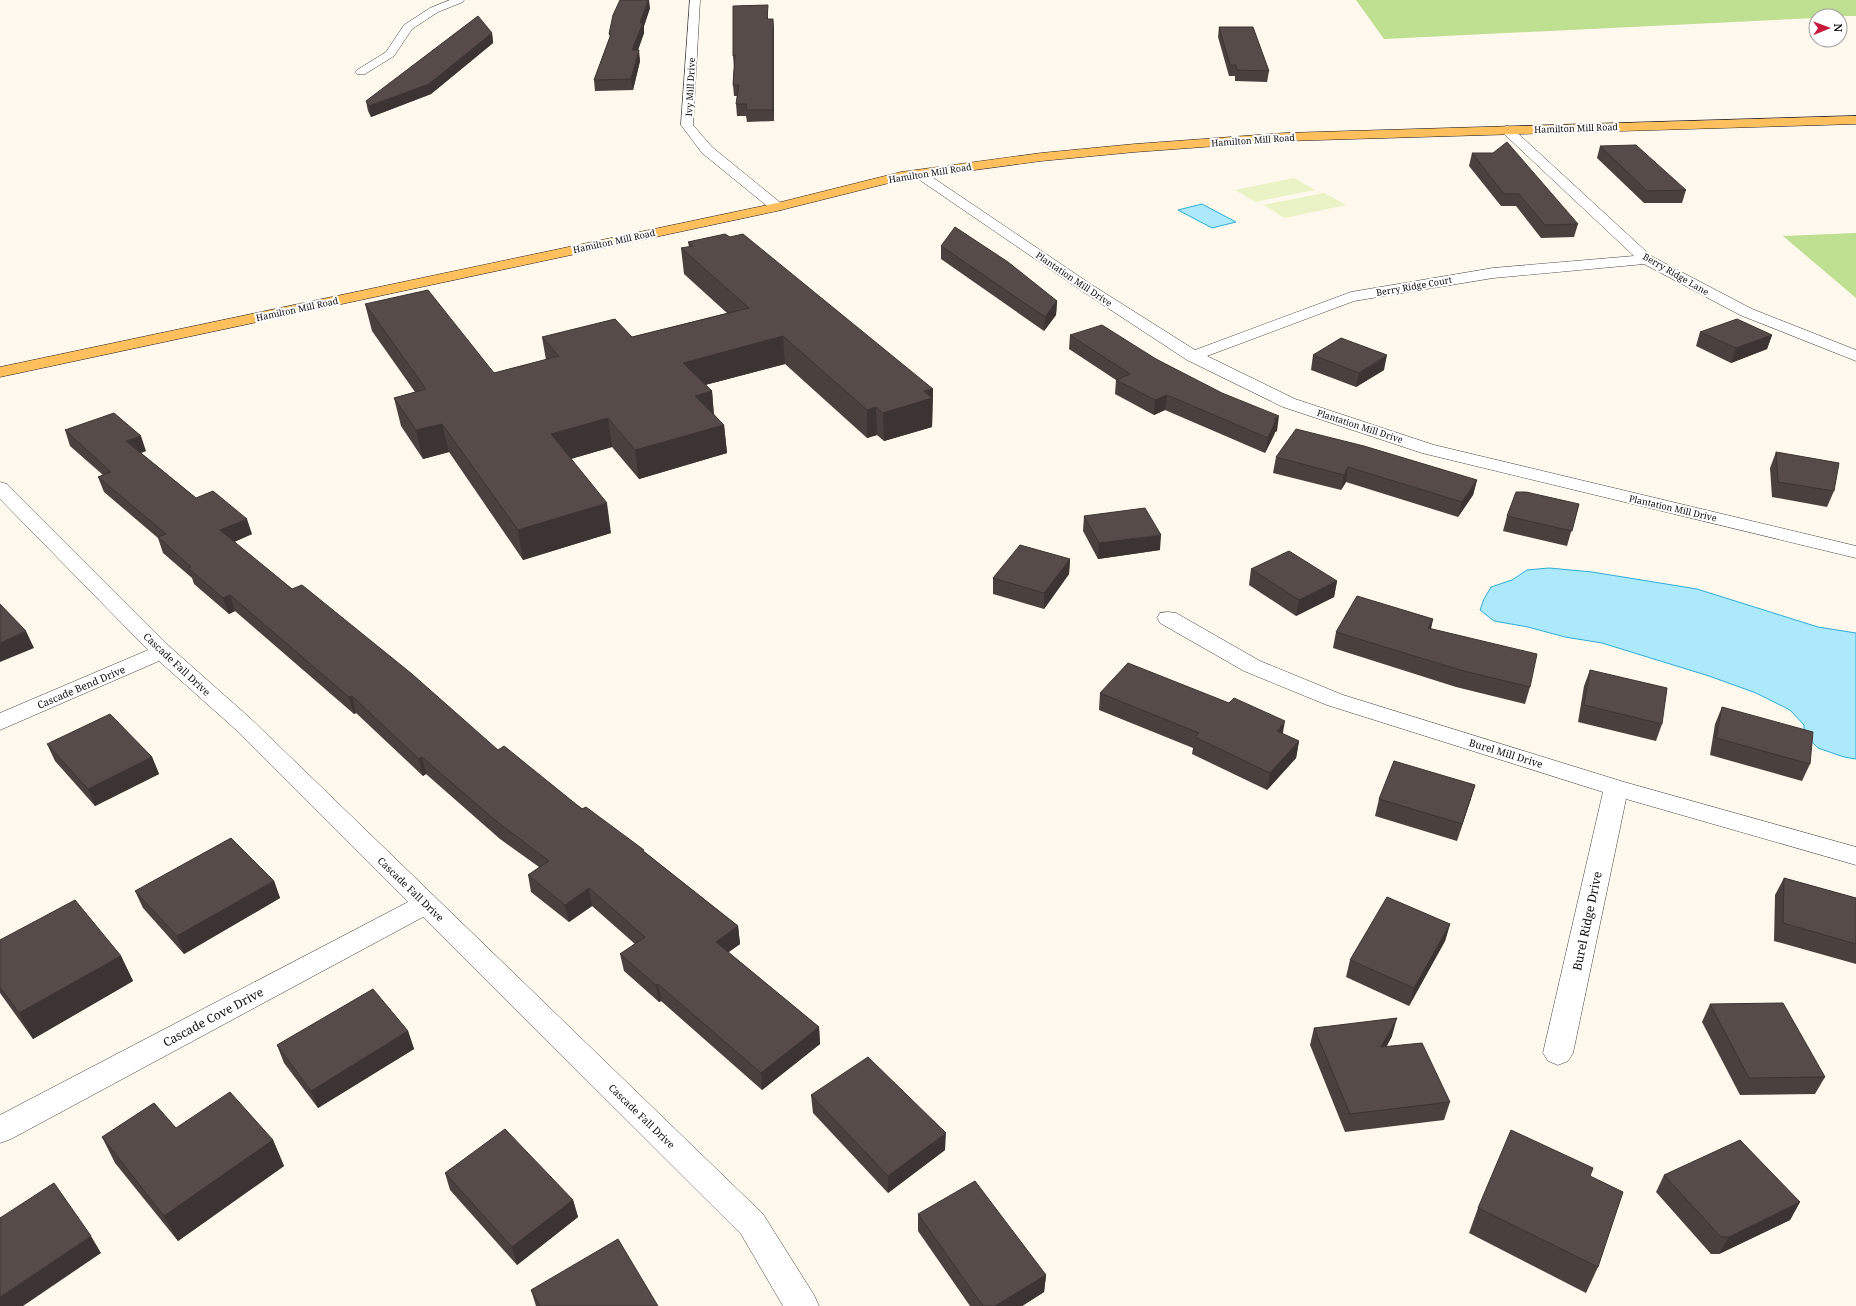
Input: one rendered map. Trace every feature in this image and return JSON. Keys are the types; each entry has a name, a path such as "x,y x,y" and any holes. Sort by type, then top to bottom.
{"main road":[{"name":"Hamilton Mill Road","path":"0,372 776,207 902,176 1041,157 1158,146 1285,137 1856,120"}],"street":[{"path":"361,72 390,54 408,27 434,10 459,0"},
{"name":"Ivy Mill Drive","path":"695,0 687,125 707,150 776,207"},
{"name":"Berry Ridge Lane","path":"1507,130 1646,259 1746,312 1856,356"},
{"name":"Plantation Mill Drive","path":"918,174 1087,288 1193,356 1289,403 1428,449 1856,552"},
{"name":"Berry Ridge Court","path":"1193,356 1351,297 1493,273 1646,259"},
{"name":"Cascade Fall Drive","path":"0,488 162,652 242,724 752,1224 802,1306"},
{"name":"Burel Mill Drive","path":"1168,618 1252,666 1335,700 1616,788 1856,856"},
{"name":"Cascade Bend Drive","path":"0,722 162,652"},
{"name":"Burel Ridge Drive","path":"1558,1053 1616,788"},
{"name":"Cascade Cove Drive","path":"0,1130 426,904"}],"green space":[{"path":"1356,0 1856,0 1856,16 1848,16 1848,8 1808,8 1808,18 1384,39"},
{"path":"1294,178 1315,190 1255,202 1235,190"},
{"path":"1324,193 1346,205 1285,218 1263,205"},
{"path":"1856,233 1856,298 1783,236"}],"water":[{"path":"1202,204 1236,222 1212,228 1178,210"},
{"path":"1549,568 1592,572 1697,589 1818,627 1856,633 1856,759 1844,757 1818,748 1804,734 1804,725 1790,710 1756,693 1709,676 1602,643 1565,637 1528,627 1494,621 1480,610 1491,587 1512,580 1527,570"}],"building":[{"path":"620,0 648,0 640,23 643,23 632,50 639,50 631,79 594,80 611,34 609,34 613,15"},
{"path":"768,5 767,19 773,19 773,110 746,110 747,104 736,104 739,85 733,85 735,55 733,56 733,6"},
{"path":"478,16 492,33 429,84 369,106 366,101"},
{"path":"1219,27 1253,27 1269,71 1237,70 1236,65 1230,65"},
{"path":"1507,142 1578,224 1545,225 1519,194 1504,194 1472,153 1493,153"},
{"path":"1636,145 1686,190 1647,191 1600,146"},
{"path":"955,227 1008,262 1057,301 1045,317 941,246"},
{"path":"725,234 730,237 743,234 933,389 924,391 932,398 883,413 876,407 867,410 783,336 683,363 712,391 695,396 724,425 635,450 608,418 551,434 607,503 518,530 442,424 416,430 394,398 426,389 365,304 428,290 494,373 559,356 542,337 615,319 632,337 749,308 681,248 693,246 688,242"},
{"path":"1737,319 1772,335 1736,348 1700,332"},
{"path":"1102,325 1156,359 1222,393 1279,416 1274,419 1276,420 1268,438 1167,395 1155,400 1116,380 1130,374 1070,335"},
{"path":"1341,338 1387,355 1359,373 1313,355"},
{"path":"114,413 141,436 126,441 196,498 213,491 247,519 220,530 292,589 302,585 412,674 498,750 504,746 582,809 586,807 644,850 643,851 738,926 716,942 819,1027 761,1073 658,984 656,985 620,954 645,937 589,888 565,905 528,875 549,861 496,821 422,757 419,759 352,696 349,697 230,595 223,598 188,568 191,567 158,537 166,534 98,477 111,472 65,430"},
{"path":"1296,429 1364,446 1477,480 1462,502 1348,467 1344,475 1276,457"},
{"path":"1776,452 1839,463 1834,491 1778,482"},
{"path":"1516,492 1526,492 1579,504 1572,531 1507,516"},
{"path":"1145,508 1161,535 1099,543 1084,516"},
{"path":"1020,545 1070,559 1044,593 993,578"},
{"path":"1289,551 1337,581 1299,600 1251,569"},
{"path":"1357,596 1433,619 1428,628 1537,654 1530,687 1460,670 1336,632"},
{"path":"0,604 26,631 0,643"},
{"path":"1128,663 1229,703 1234,698 1285,721 1277,731 1299,741 1270,773 1195,737 1199,733 1100,693"},
{"path":"1590,670 1667,688 1662,724 1584,705"},
{"path":"1722,707 1813,732 1810,764 1716,738"},
{"path":"110,714 152,757 88,789 47,744"},
{"path":"1394,761 1475,785 1462,824 1379,799"},
{"path":"231,838 274,881 177,936 135,891"},
{"path":"1784,878 1856,898 1856,944 1783,923"},
{"path":"1387,897 1450,924 1414,988 1350,960"},
{"path":"75,900 121,956 19,1013 0,987 0,940"},
{"path":"373,989 408,1031 311,1091 277,1045"},
{"path":"1783,1003 1825,1077 1749,1078 1710,1004"},
{"path":"1397,1018 1381,1047 1422,1043 1450,1102 1350,1114 1314,1028"},
{"path":"868,1057 946,1133 888,1176 811,1095"},
{"path":"230,1092 273,1140 164,1216 102,1137 154,1103 176,1128"},
{"path":"505,1129 573,1200 512,1247 445,1173"},
{"path":"1511,1130 1593,1168 1590,1176 1623,1192 1598,1267 1478,1208"},
{"path":"1740,1140 1800,1202 1729,1237 1721,1237 1664,1175"},
{"path":"975,1181 1046,1275 995,1306 983,1306 918,1214"},
{"path":"54,1183 91,1236 0,1297 0,1218"},
{"path":"618,1239 658,1306 540,1306 531,1290"}]}
